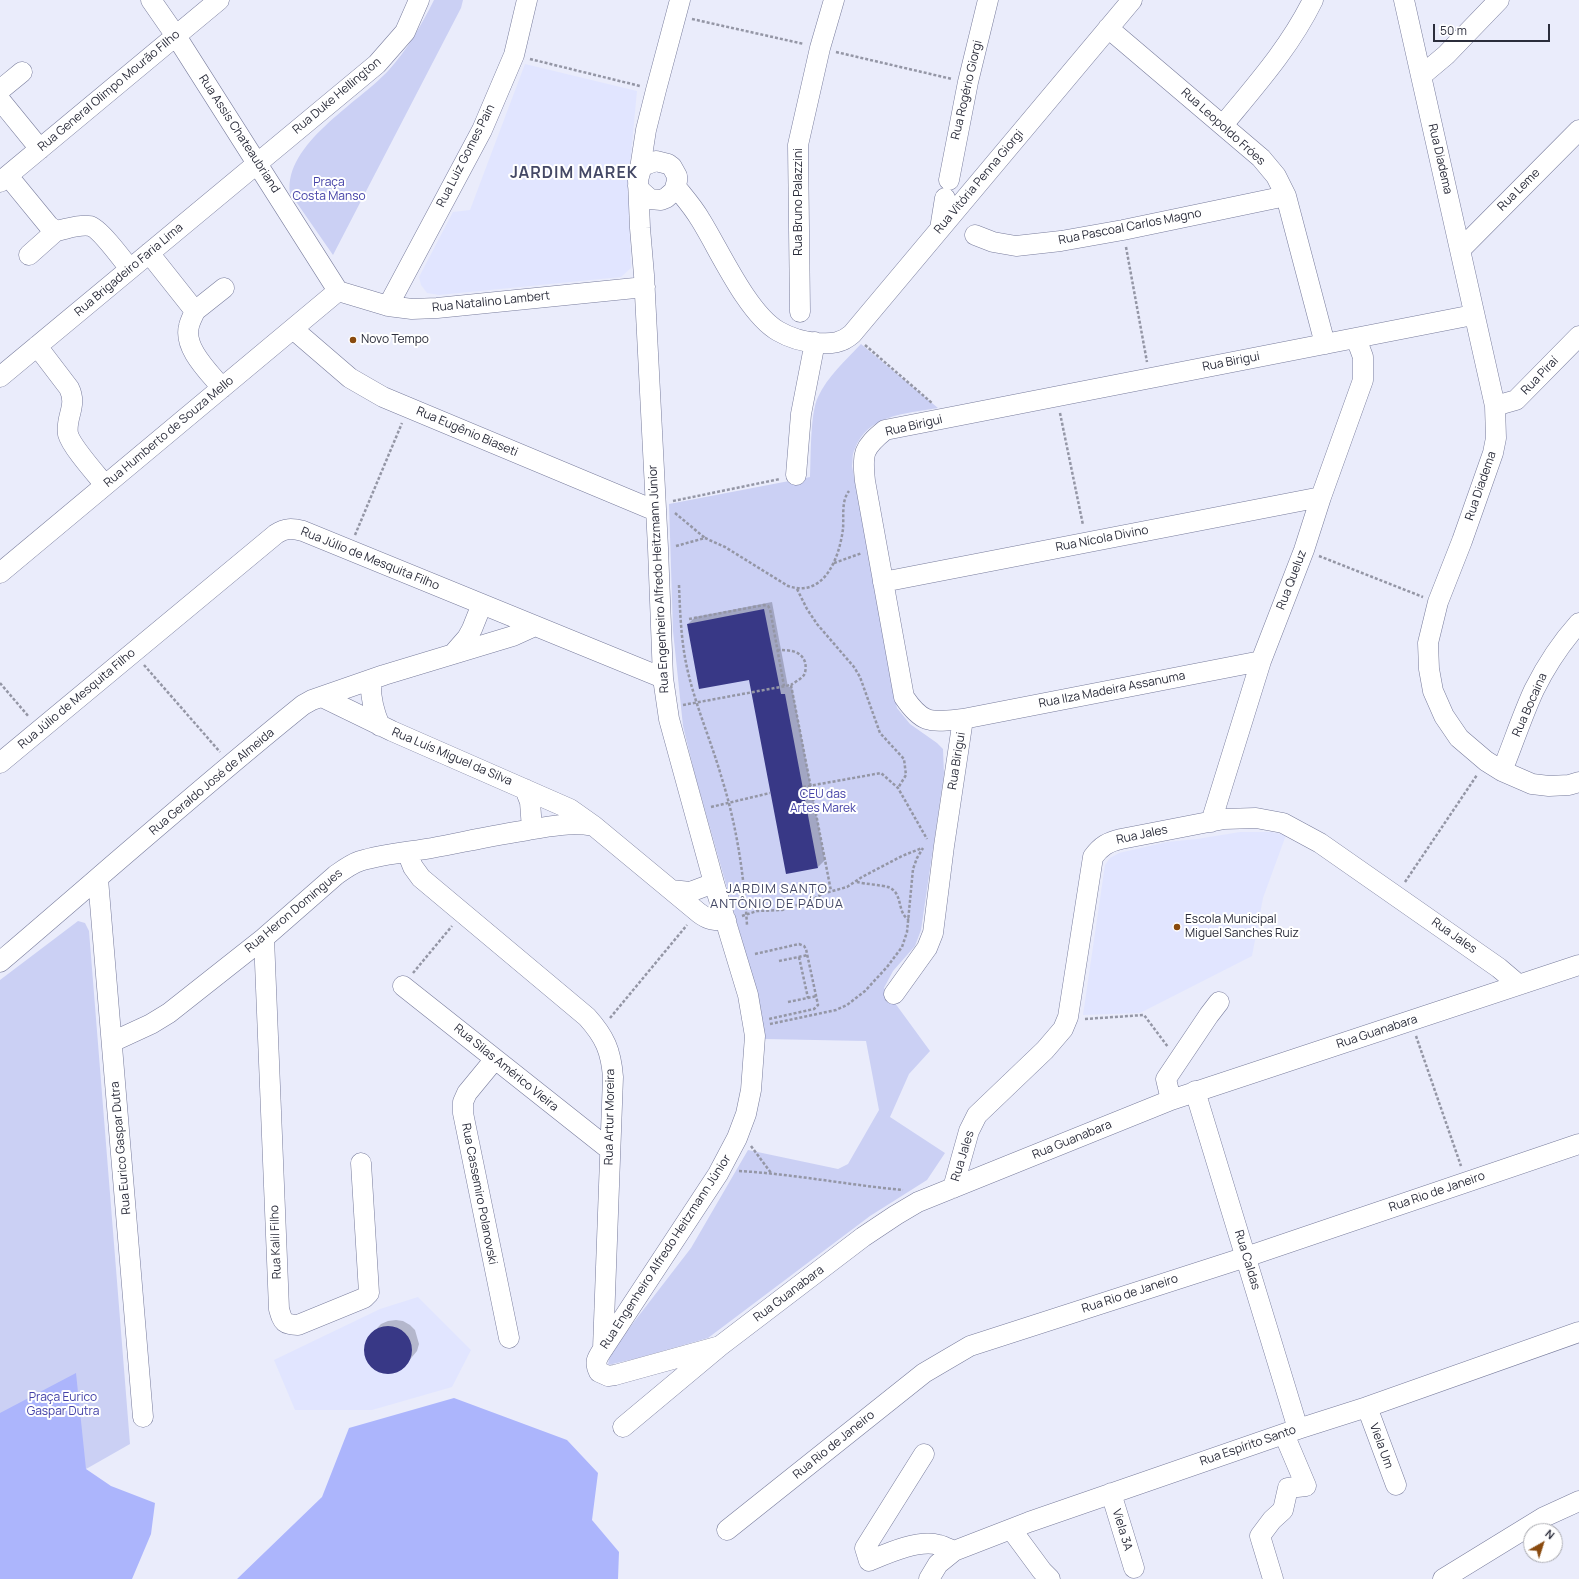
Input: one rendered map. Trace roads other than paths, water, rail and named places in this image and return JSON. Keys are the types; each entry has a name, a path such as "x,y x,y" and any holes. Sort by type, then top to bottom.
{"street":[{"name":"Rua Assis Chateaubriand","path":"151,0 258,163 338,291"},
{"name":"Rua General Olimpo Mourão Filho","path":"4,179 219,0"},
{"name":"Rua Duke Hellington","path":"258,163 377,64 405,32 419,0"},
{"name":"Rua Luiz Gomes Pain","path":"388,306 482,130 514,55 527,0"},
{"name":"Rua Bruno Palazzini","path":"800,312 798,145 820,48 834,0"},
{"name":"Rua Rogério Giorgi","path":"940,229 968,82 988,0"},
{"name":"Rua Vitória Penna Giorgi","path":"668,194 699,218 751,304 762,318 777,330 800,340 829,343 844,341 852,334 1132,0"},
{"path":"1223,125 1278,58 1297,29 1313,0"},
{"name":"Rua Diadema","path":"1404,0 1460,250 1473,315 1495,406 1496,438 1493,453 1462,541 1438,602 1428,643 1429,669 1433,691 1444,716 1459,738 1494,766 1532,784 1549,786 1569,785 1579,782"},
{"path":"1421,76 1446,56 1499,0"},
{"name":"Rua Engenheiro Alfredo Heitzmann Júnior","path":"678,8 646,130 639,180 640,228 645,287 667,508 662,678 669,719 714,883 748,995 755,1036 751,1090 746,1114 738,1138 720,1170 597,1358 596,1366 599,1372 608,1376 615,1375 720,1346"},
{"name":"Rua Leopoldo Fróes","path":"1108,28 1261,158 1276,176 1286,196 1325,344"},
{"path":"0,90 22,72"},
{"path":"0,100 40,149"},
{"path":"646,130 677,176 668,194 645,195 639,180 641,169 650,162 656,161 668,164"},
{"name":"Rua Leme","path":"1460,250 1579,130"},
{"name":"Rua Brigadeiro Faria Lima","path":"0,376 258,163"},
{"path":"4,179 49,226 56,231"},
{"name":"Rua Engenheiro Alfredo Heitzmann Júnior","path":"640,228 643,210 668,194"},
{"name":"Rua Pascoal Carlos Magno","path":"975,235 993,242 1016,246 1061,241 1123,230 1286,196"},
{"path":"29,255 56,231 81,226 91,226 98,231 130,269"},
{"path":"149,253 195,311"},
{"name":"Rua Natalino Lambert","path":"338,291 388,306 412,309 437,308 645,287"},
{"path":"222,388 195,355 189,341 188,327 195,311 224,288"},
{"name":"Rua Humberto de Souza Mello","path":"0,573 338,291"},
{"name":"Rua Birigui","path":"894,994 928,948 933,934 944,846 964,719 941,721 927,720 917,714 904,696 865,481 863,463 866,450 872,441 885,430 1473,315"},
{"name":"Rua Eugênio Biaseti","path":"293,329 350,378 383,397 667,508"},
{"name":"Rua Piraí","path":"1495,406 1505,405 1516,400 1579,336"},
{"name":"Rua Queluz","path":"1210,822 1261,660 1304,550 1321,497 1363,380 1363,357 1356,338"},
{"path":"796,475 801,414 815,342"},
{"path":"37,346 72,394 73,407 68,425 69,436 77,450 105,485"},
{"name":"Rua Nícola Divino","path":"883,582 1321,497"},
{"name":"Rua Júlio de Mesquita Filho","path":"0,763 276,534 284,529 294,528 349,549 662,678"},
{"path":"453,654 467,638 482,604"},
{"name":"Rua Bocaina","path":"1494,766 1548,665 1579,623"},
{"name":"Rua Geraldo José de Almeida","path":"0,962 230,764 303,705 312,700 371,680 513,636 535,626"},
{"name":"Rua Ilza Madeira Assanuma","path":"964,719 1261,660"},
{"name":"Rua Luís Miguel da Silva","path":"371,680 370,693 372,708 380,726"},
{"name":"Rua Luís Miguel da Silva","path":"322,697 380,726 565,807 594,826 697,912 714,921 726,920"},
{"name":"Rua Luís Miguel da Silva","path":"525,789 530,802 532,829"},
{"name":"Rua Jales","path":"953,1188 969,1131 977,1115 1045,1050 1063,1029 1068,1017 1093,857 1099,849 1109,842 1121,838 1224,819 1256,818 1283,823 1320,843 1499,968 1519,985"},
{"name":"Rua Heron Domingues","path":"112,1042 150,1024 169,1012 264,938 344,869 358,862 374,857 532,829 573,824 594,826"},
{"name":"Rua Artur Moreira","path":"407,852 413,867 421,878 587,1018 599,1031 607,1045 612,1065 613,1077 603,1349"},
{"name":"Rua Eurico Gaspar Dutra","path":"98,879 143,1417"},
{"path":"671,890 690,892 714,883"},
{"name":"Rua Kalil Filho","path":"264,938 279,1309 282,1320 288,1324 298,1325 364,1298 369,1293 361,1163"},
{"name":"Rua Guanabara","path":"623,1426 720,1346 863,1237 918,1202 1195,1091 1579,965"},
{"name":"Rua Silas Américo Vieira","path":"403,986 610,1150"},
{"path":"1171,1100 1166,1079 1219,1002"},
{"name":"Rua Cassemiro Polanovski","path":"495,1058 467,1093 463,1102 463,1113 509,1338"},
{"name":"Rua Caldas","path":"1195,1091 1246,1257 1306,1486 1288,1488 1283,1510 1272,1520 1260,1536 1273,1579"},
{"name":"Rua Rio de Janeiro","path":"727,1530 924,1373 970,1346 1246,1257 1579,1144"},
{"name":"Rua Espírito Santo","path":"929,1579 938,1564 954,1551 1011,1529 1111,1492 1367,1407 1579,1332"},
{"name":"Viela Um","path":"1367,1407 1396,1485"},
{"path":"924,1454 865,1548 869,1561 896,1549 916,1544 938,1544 954,1551"},
{"name":"Viela 3A","path":"1111,1492 1134,1568"},
{"path":"1443,1579 1544,1517 1579,1501"},
{"path":"1011,1529 1042,1571 1050,1579"}],"place":[{"name":"Novo Tempo","path":"353,340"},
{"name":"Escola Municipal Miguel Sanches Ruiz","path":"1177,927"}],"district":[{"name":"JARDIM MAREK","path":"574,174"},
{"name":"JARDIM SANTO ANTÔNIO DE PÁDUA","path":"777,896"}],"park label":[{"name":"Praça Costa Manso","path":"329,190"},
{"name":"CEU das Artes Marek","path":"823,802"},
{"name":"Praça Eurico Gaspar Dutra","path":"63,1405"}]}
